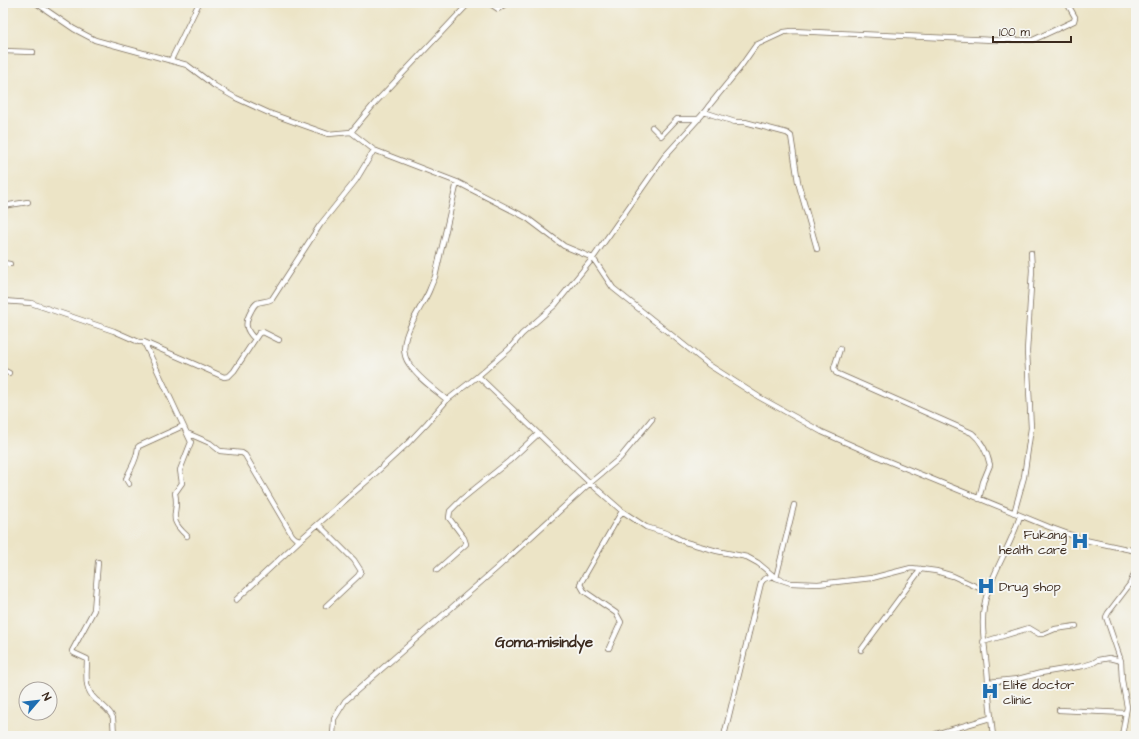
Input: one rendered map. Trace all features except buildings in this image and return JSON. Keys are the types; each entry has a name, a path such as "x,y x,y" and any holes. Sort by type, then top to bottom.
{"street":[{"path":"36,3 74,29 95,40 187,65 215,86 236,98 269,113 328,134 351,132 374,150 457,182 527,218 564,246 593,258 613,288 709,365 740,386 822,432 1014,514 1085,540 1136,551"},
{"path":"170,60 199,3"},
{"path":"351,132 375,103 469,3"},
{"path":"489,3 498,9 507,3"},
{"path":"236,600 409,442 447,400 509,349 522,334 555,305 593,258 664,157 699,119 756,45 784,32 792,31 993,40 1033,40 1074,21 1067,3"},
{"path":"3,50 33,52"},
{"path":"704,112 735,122 745,122 787,132 791,136 798,182 817,249"},
{"path":"652,127 661,136 677,119 699,119"},
{"path":"255,339 248,331 246,322 255,305 272,299 320,225 356,180 374,150"},
{"path":"447,400 409,364 405,356 405,348 406,338 411,325 417,311 429,292 434,277 457,182"},
{"path":"3,206 28,202"},
{"path":"1014,514 1024,477 1031,428 1028,351 1032,270 1031,253"},
{"path":"3,263 10,264"},
{"path":"3,301 31,303 114,331 227,377 234,371 259,333 263,332 279,340"},
{"path":"144,342 190,440 191,445 180,470 182,483 175,493 176,500 174,512 176,524 187,536"},
{"path":"840,349 834,368 836,373 976,436 985,451 990,465 983,482 979,499"},
{"path":"3,370 9,373"},
{"path":"478,376 590,483 622,511 642,525 669,534 685,542 717,551 747,557 758,563 774,577 791,584 818,584 872,578 907,569 921,569 936,571 953,576 988,592"},
{"path":"333,736 334,719 345,700 498,567 590,483 620,458 652,419"},
{"path":"129,484 126,479 138,456 138,447 184,426"},
{"path":"187,433 210,443 220,451 242,453 292,535 300,540"},
{"path":"437,570 466,544 464,538 449,518 450,511 462,499 509,461 538,434"},
{"path":"774,577 794,505"},
{"path":"609,648 621,622 619,617 616,613 584,591 580,584 622,511"},
{"path":"992,736 983,642 983,622 988,592 1020,516"},
{"path":"318,524 354,560 361,571 358,576 326,606"},
{"path":"98,562 94,610 72,651 86,659 87,687 92,696 112,716 114,736"},
{"path":"861,650 921,569"},
{"path":"1122,736 1126,713 1126,702 1122,680 1121,661 1106,617 1130,584 1136,570"},
{"path":"724,736 761,584 764,579 774,577"},
{"path":"983,642 1029,628 1043,634 1055,629 1076,626"},
{"path":"988,682 1018,679 1041,673 1083,666 1109,658 1121,661"},
{"path":"1059,710 1126,713"},
{"path":"936,734 990,718"}],"place":[{"name":"Fukang health care","path":"1080,541"},
{"name":"Drug shop","path":"986,586"},
{"name":"Elite doctor clinic","path":"990,691"}],"district":[{"name":"Goma-misindye","path":"544,642"}]}
